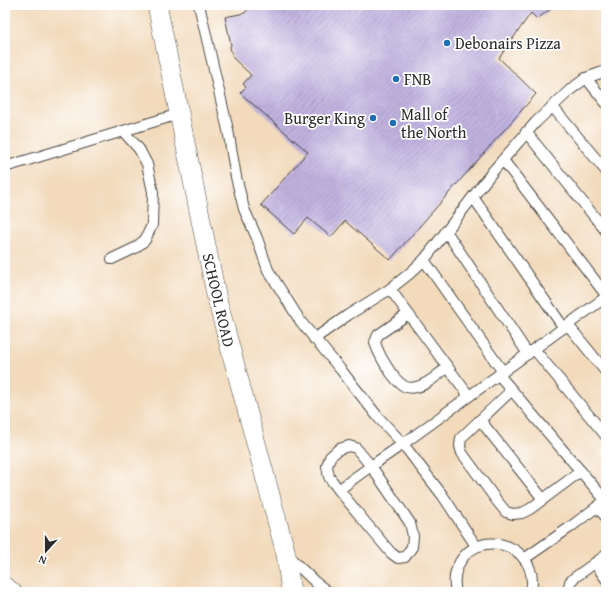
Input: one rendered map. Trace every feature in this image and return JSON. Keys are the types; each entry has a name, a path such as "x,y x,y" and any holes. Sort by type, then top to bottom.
{"street":[{"name":"SCHOOL ROAD","path":"157,5 217,299 286,554 292,592"},
{"path":"5,587 12,592"}],"lane":[{"path":"199,5 228,130 236,177 244,210 257,238 268,270 301,322 378,417 403,444 443,496 476,546"},
{"path":"314,338 390,289 409,274 424,260 502,160 526,132 570,90 586,78 606,71"},
{"path":"586,78 606,103"},
{"path":"552,106 606,170"},
{"path":"5,167 179,114"},
{"path":"112,259 135,248 145,240 152,225 153,192 147,164 139,149 124,131"},
{"path":"526,132 606,231"},
{"path":"340,490 371,466 605,299 502,160"},
{"path":"473,197 566,326 606,372"},
{"path":"446,231 531,352 606,436"},
{"path":"424,260 512,390 581,471 603,503 606,517"},
{"path":"390,289 469,396"},
{"path":"408,314 378,335 374,342 377,351 395,379 405,387 415,388 427,383 448,367"},
{"path":"512,390 461,438 460,446 462,453 506,512 513,514 522,513 530,509 581,471"},
{"path":"480,420 543,499"},
{"path":"349,446 356,448 371,466 410,523 413,536 412,547 405,557 398,558 392,553 328,477 327,466 330,457 339,449 349,446"},
{"path":"524,559 603,503"},
{"path":"452,590 459,562 476,546 491,543 503,544 515,549 524,559 530,570 532,583 530,592"},
{"path":"286,554 315,582 328,592"},
{"path":"568,592 570,582 574,578 606,555"},
{"path":"595,563 606,579"}],"building":[{"name":"Mall of the North","path":"251,5 556,5 537,19 531,13 499,58 536,94 390,260 345,221 331,237 308,218 294,234 261,205 308,152 240,93 246,87 243,84 251,75 233,58 225,17 245,13"}],"place":[{"name":"Debonairs Pizza","path":"447,43"},
{"name":"FNB","path":"396,79"},
{"name":"Burger King","path":"373,118"},
{"name":"Mall of the North","path":"393,123"}]}
